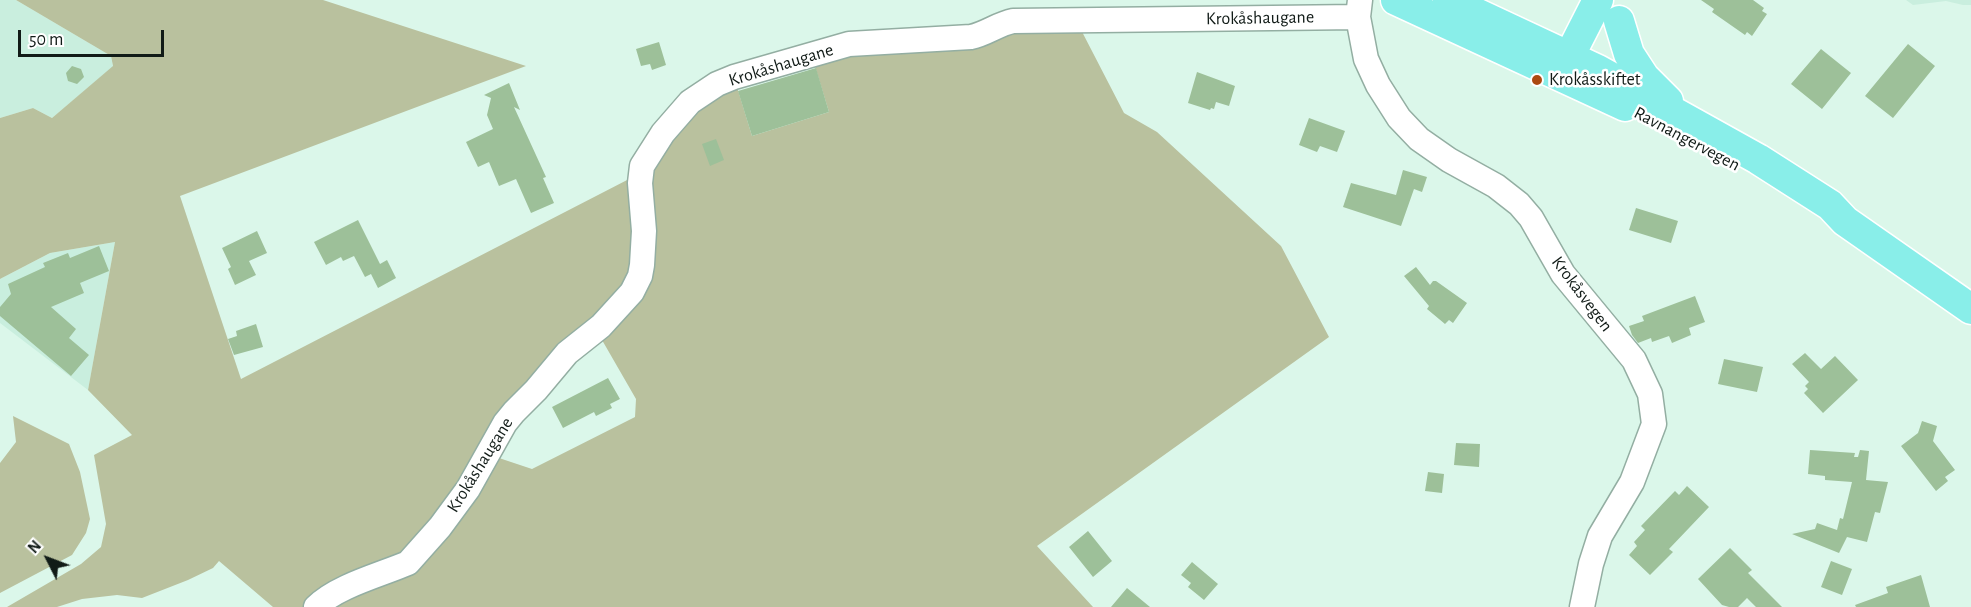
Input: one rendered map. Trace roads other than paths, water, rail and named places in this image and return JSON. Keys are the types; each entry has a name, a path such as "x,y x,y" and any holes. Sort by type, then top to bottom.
{"main road":[{"name":"Ravnangervegen","path":"1396,0 1581,69 1707,148 1821,214 1845,221"},
{"name":"Ravnangervegen","path":"1448,0 1684,119 1758,159 1830,205 1845,221 1971,309"},
{"path":"1581,69 1585,22 1598,0"},
{"path":"1581,69 1611,46 1621,10"},
{"path":"1621,10 1629,54 1644,76 1684,119"}],"street":[{"name":"Krokåshaugane","path":"316,607 323,600 408,563 414,558 468,489 505,423 567,353 600,326 632,292 642,265 644,231 640,171 651,150 690,102 717,84 849,44 971,37 1013,21 1359,7"},
{"name":"Krokåsvegen","path":"1359,7 1366,59 1378,85 1399,118 1419,139 1449,160 1496,186 1519,204 1532,218 1563,274 1634,360 1650,394 1654,424 1632,482 1600,536 1591,564 1582,607"}],"place":[{"name":"Krokåsskiftet","path":"1537,80"}]}
